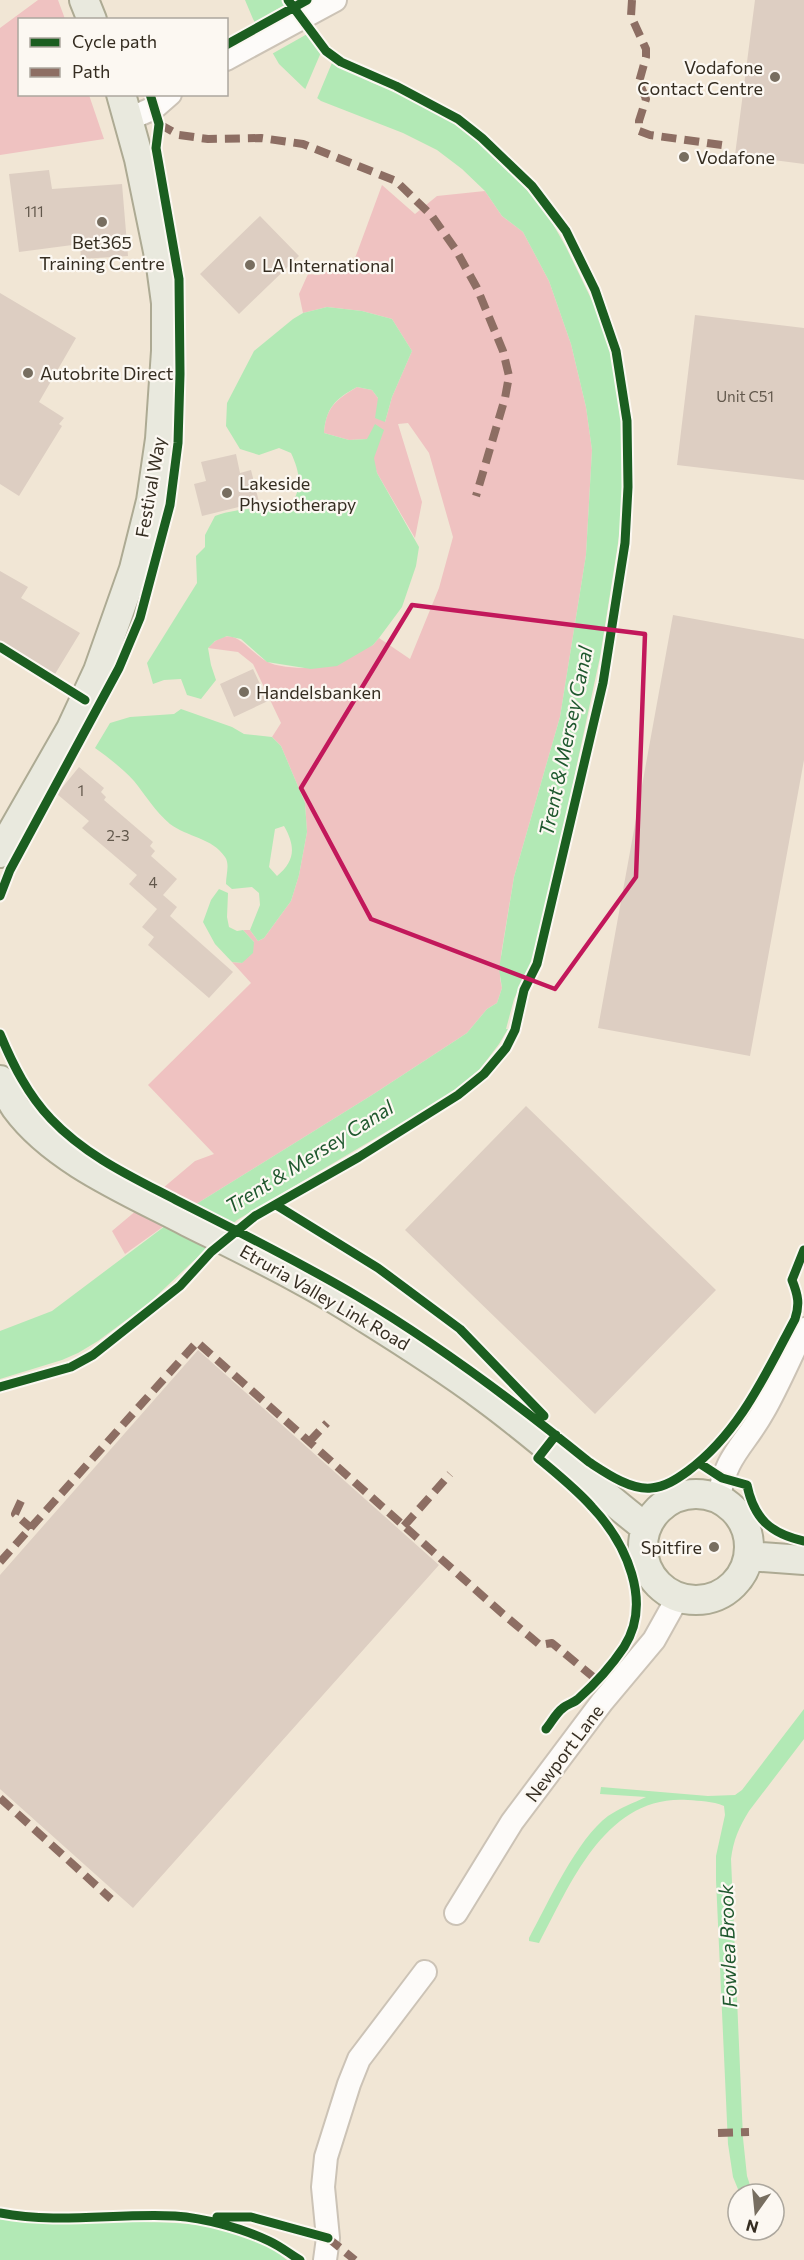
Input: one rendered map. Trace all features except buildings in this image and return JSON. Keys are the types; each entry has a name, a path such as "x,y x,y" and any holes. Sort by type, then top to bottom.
{"main road":[{"path":"84,0 91,18"},
{"name":"Festival Way","path":"0,853 71,729 98,671 134,569 151,501 160,439 166,351 165,303 161,266 125,107"},
{"name":"Etruria Valley Link Road","path":"0,1080 16,1108 56,1147 101,1177 250,1253 364,1316 433,1361 538,1439 615,1505 646,1528"},
{"path":"702,1493 718,1498 733,1507 744,1522 750,1538 749,1556 744,1571 723,1593 709,1599 693,1600 678,1597 657,1583 645,1561 643,1544 646,1528 655,1513 668,1501 684,1494 702,1493"},
{"path":"749,1556 799,1559"}],"street":[{"path":"235,54 335,0"},
{"path":"125,107 154,108 168,96"},
{"path":"718,1498 722,1478 735,1451 762,1413 804,1329"},
{"name":"Newport Lane","path":"456,1913 512,1822 602,1702 654,1640 678,1597"},
{"path":"325,2260 328,2238 322,2187 326,2157 349,2084 359,2059 425,1972"}],"highlighted area":[{"path":"412,605 645,634 636,877 555,989 371,919 301,788"}],"shaded area":[{"path":"38,0 58,0 65,18 18,18 18,96 89,96 104,139 0,155 0,28"},
{"path":"382,185 415,214 437,196 485,191 502,216 523,232 549,281 571,344 586,407 592,450 586,555 560,717 514,877 501,955 502,988 497,1003 487,1009 467,1033 185,1211 125,1254 112,1231 195,1161 214,1154 148,1085 251,983 232,962 242,963 254,942 243,930 250,930 258,941 264,938 291,901 299,875 307,832 305,803 281,746 272,737 281,723 253,664 238,652 208,648 217,640 232,637 270,663 286,667 313,668 373,645 379,638 410,659 439,588 453,537 429,453 408,423 398,424 422,502 415,538 377,473 367,439 349,440 324,433 327,417 333,406 357,387 372,390 378,398 385,422 392,397 412,351 392,319 362,311 327,307 303,313 299,294 308,274 319,275 354,261"}],"water":[{"name":"Trent & Mersey Canal","path":"245,0 283,0 321,53 373,83 402,94 443,115 475,140 518,180 546,212 566,247 599,315 610,351 621,418 624,467 622,515 600,657 544,918 531,964 514,999 506,1029 508,1029 480,1069 445,1097 237,1220 149,1303 98,1341 62,1360 0,1379 0,1331 52,1311 185,1211 467,1033 487,1009 497,1003 502,988 499,969 514,877 560,717 586,555 592,450 586,407 571,344 549,281 523,232 502,216 485,191 462,169 437,150 403,133 321,101 304,88 279,64 253,19"},
{"path":"327,307 362,311 392,319 412,351 392,397 385,422 375,418 378,398 372,390 357,387 333,405 327,417 324,433 349,440 367,439 375,424 384,430 374,458 377,473 419,547 416,566 402,607 373,645 337,666 311,669 267,662 241,639 227,636 215,641 208,648 216,680 201,699 187,695 181,679 164,680 153,684 147,663 197,583 196,556 205,547 205,535 215,516 292,503 298,490 299,478 291,453 279,448 259,455 240,449 226,426 227,403 254,351 293,319 303,313"},
{"path":"181,709 232,727 244,734 272,737 281,746 305,803 307,832 299,875 291,901 264,938 258,941 250,930 260,905 259,893 252,887 232,889 226,884 227,863 220,851 170,824 155,809 134,781 95,748 110,723 130,717 174,714","holes":["284,826 292,853 287,865 277,876 269,867 275,829"]},
{"path":"219,889 228,893 229,927 237,931 243,930 254,942 253,953 242,963 232,962 215,944 203,922 211,900"},
{"name":"Fowlea Brook","path":"804,1709 804,1739 749,1811 737,1834 731,1859 743,2138 749,2182 735,2182 728,2144 716,1880 716,1856 725,1815 724,1806 688,1800 659,1802 635,1811 613,1827 595,1847 564,1894 539,1943 529,1941 564,1872 596,1826 608,1816 646,1797 600,1794 601,1787 708,1796 735,1795 742,1790"},
{"path":"0,2219 32,2222 136,2222 204,2226 236,2232 265,2243 287,2260 0,2260"}],"pier":[{"path":"288,3 309,33 270,55 252,24"},
{"path":"322,50 334,58 316,101 304,92"}],"marked path":[{"path":"632,0 631,16 646,49 639,82 646,99 639,121 639,131 650,135 722,145"},
{"path":"159,124 179,135 208,139 261,138 303,144 396,181 432,216 456,250 477,288 503,351 509,376 505,398 476,496"},
{"path":"0,1562 197,1342 503,1614 540,1645 552,1643 597,1680"},
{"path":"309,1442 327,1423"},
{"path":"404,1526 450,1474"},
{"path":"21,1501 15,1514 31,1528"},
{"path":"0,1798 111,1899"},
{"path":"718,2133 749,2132"},
{"path":"328,2238 355,2260"}],"cycle path":[{"path":"0,1387 71,1367 93,1355 180,1286 211,1252 255,1216 359,1157 458,1095 484,1074 506,1048 515,1030 524,990 537,964 603,683 625,543 628,487 627,421 616,351 595,290 566,231 532,186 482,138 458,119 396,86 341,62 326,51 288,0"},
{"path":"228,44 307,0"},
{"path":"0,896 10,870 119,668 140,618 170,505 178,443 179,279 156,148 159,124 151,96"},
{"path":"0,647 85,700"},
{"path":"0,1034 35,1100 51,1119 94,1155 335,1283 476,1374 589,1462 618,1480 635,1486 651,1488 680,1477 706,1456 737,1421 762,1381 795,1319 798,1300 792,1280 804,1250"},
{"path":"276,1205 378,1268 460,1329 544,1416"},
{"path":"546,1729 560,1710 584,1693 614,1661 632,1630 636,1611 636,1592 632,1574 615,1538 586,1500 538,1458 556,1435"},
{"path":"699,1463 722,1478 747,1485 754,1507 766,1523 782,1534 804,1541"},
{"path":"0,2213 44,2218 153,2215 198,2219 258,2236 300,2260"},
{"path":"217,2217 251,2217 328,2238"}],"place":[{"name":"Vodafone Contact Centre","path":"775,77"},
{"name":"Vodafone","path":"684,157"},
{"name":"Bet365 Training Centre","path":"102,222"},
{"name":"LA International","path":"250,265"},
{"name":"Autobrite Direct","path":"28,373"},
{"name":"Lakeside Physiotherapy","path":"227,493"},
{"name":"Handelsbanken","path":"244,692"},
{"name":"Spitfire","path":"714,1547"}]}
